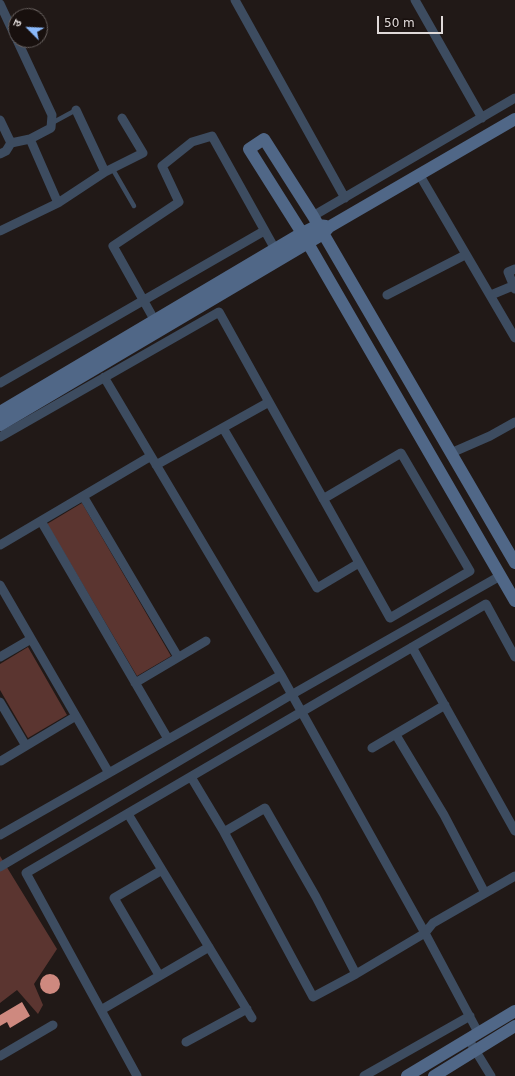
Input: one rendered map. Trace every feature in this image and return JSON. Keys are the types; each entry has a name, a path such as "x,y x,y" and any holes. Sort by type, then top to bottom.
{"street":[{"path":"234,0 345,198"},
{"path":"415,0 482,118"},
{"path":"0,4 8,22"},
{"path":"0,154 6,151 11,143 30,139 51,128 52,123 52,115 20,48"},
{"path":"321,226 345,198 515,98"},
{"path":"76,110 109,170"},
{"path":"0,230 58,203 109,170 143,153 122,118"},
{"path":"0,425 305,238 321,226 419,174 515,119"},
{"path":"0,120 11,143"},
{"path":"155,320 113,246 179,202 162,166 192,142 212,136 275,250"},
{"path":"30,139 58,203"},
{"path":"515,563 321,226 264,139 249,149 305,238 515,601"},
{"path":"419,174 453,231 465,255 492,295 515,338"},
{"path":"0,383 264,230"},
{"path":"0,412 275,250 305,238"},
{"path":"387,296 465,255"},
{"path":"492,295 515,287 508,272 515,268"},
{"path":"0,437 219,312 323,499 390,618 470,571 401,453 323,499"},
{"path":"104,377 281,676 425,933 470,1016 476,1051 492,1076"},
{"path":"156,465 269,402"},
{"path":"450,452 490,436 515,422"},
{"path":"223,428 316,588 359,563"},
{"path":"0,545 151,456"},
{"path":"83,496 178,657"},
{"path":"41,521 168,739"},
{"path":"0,867 291,695 500,576"},
{"path":"0,586 109,773"},
{"path":"137,1076 26,873 486,604 515,657"},
{"path":"0,657 31,639"},
{"path":"135,683 206,641"},
{"path":"412,647 515,831"},
{"path":"0,835 281,676"},
{"path":"0,702 26,746"},
{"path":"372,748 445,705"},
{"path":"1,761 76,716"},
{"path":"396,735 444,815 485,893"},
{"path":"191,776 224,832 313,997 356,974 425,933 433,923 515,876"},
{"path":"224,832 265,808 316,897 356,974"},
{"path":"128,814 252,1018"},
{"path":"159,976 114,898 162,870"},
{"path":"101,1010 209,947"},
{"path":"186,1042 247,1009"},
{"path":"407,1076 515,1012"},
{"path":"364,1076 470,1016"},
{"path":"0,1056 53,1025"},
{"path":"434,1076 515,1026"}],"lane":[{"path":"52,123 76,110"},
{"path":"109,170 134,206"}],"shaded area":[{"path":"82,503 171,656 137,676 47,524"},
{"path":"28,647 67,715 28,738 0,690 0,664"},
{"path":"0,856 57,949 34,984 43,1005 38,1014 17,990 0,1003"}],"building":[{"path":"50,974 57,977 60,984 57,991 50,994 43,991 40,984 43,977"},
{"path":"22,1002 30,1016 10,1028 7,1022 0,1026 0,1015"}]}
